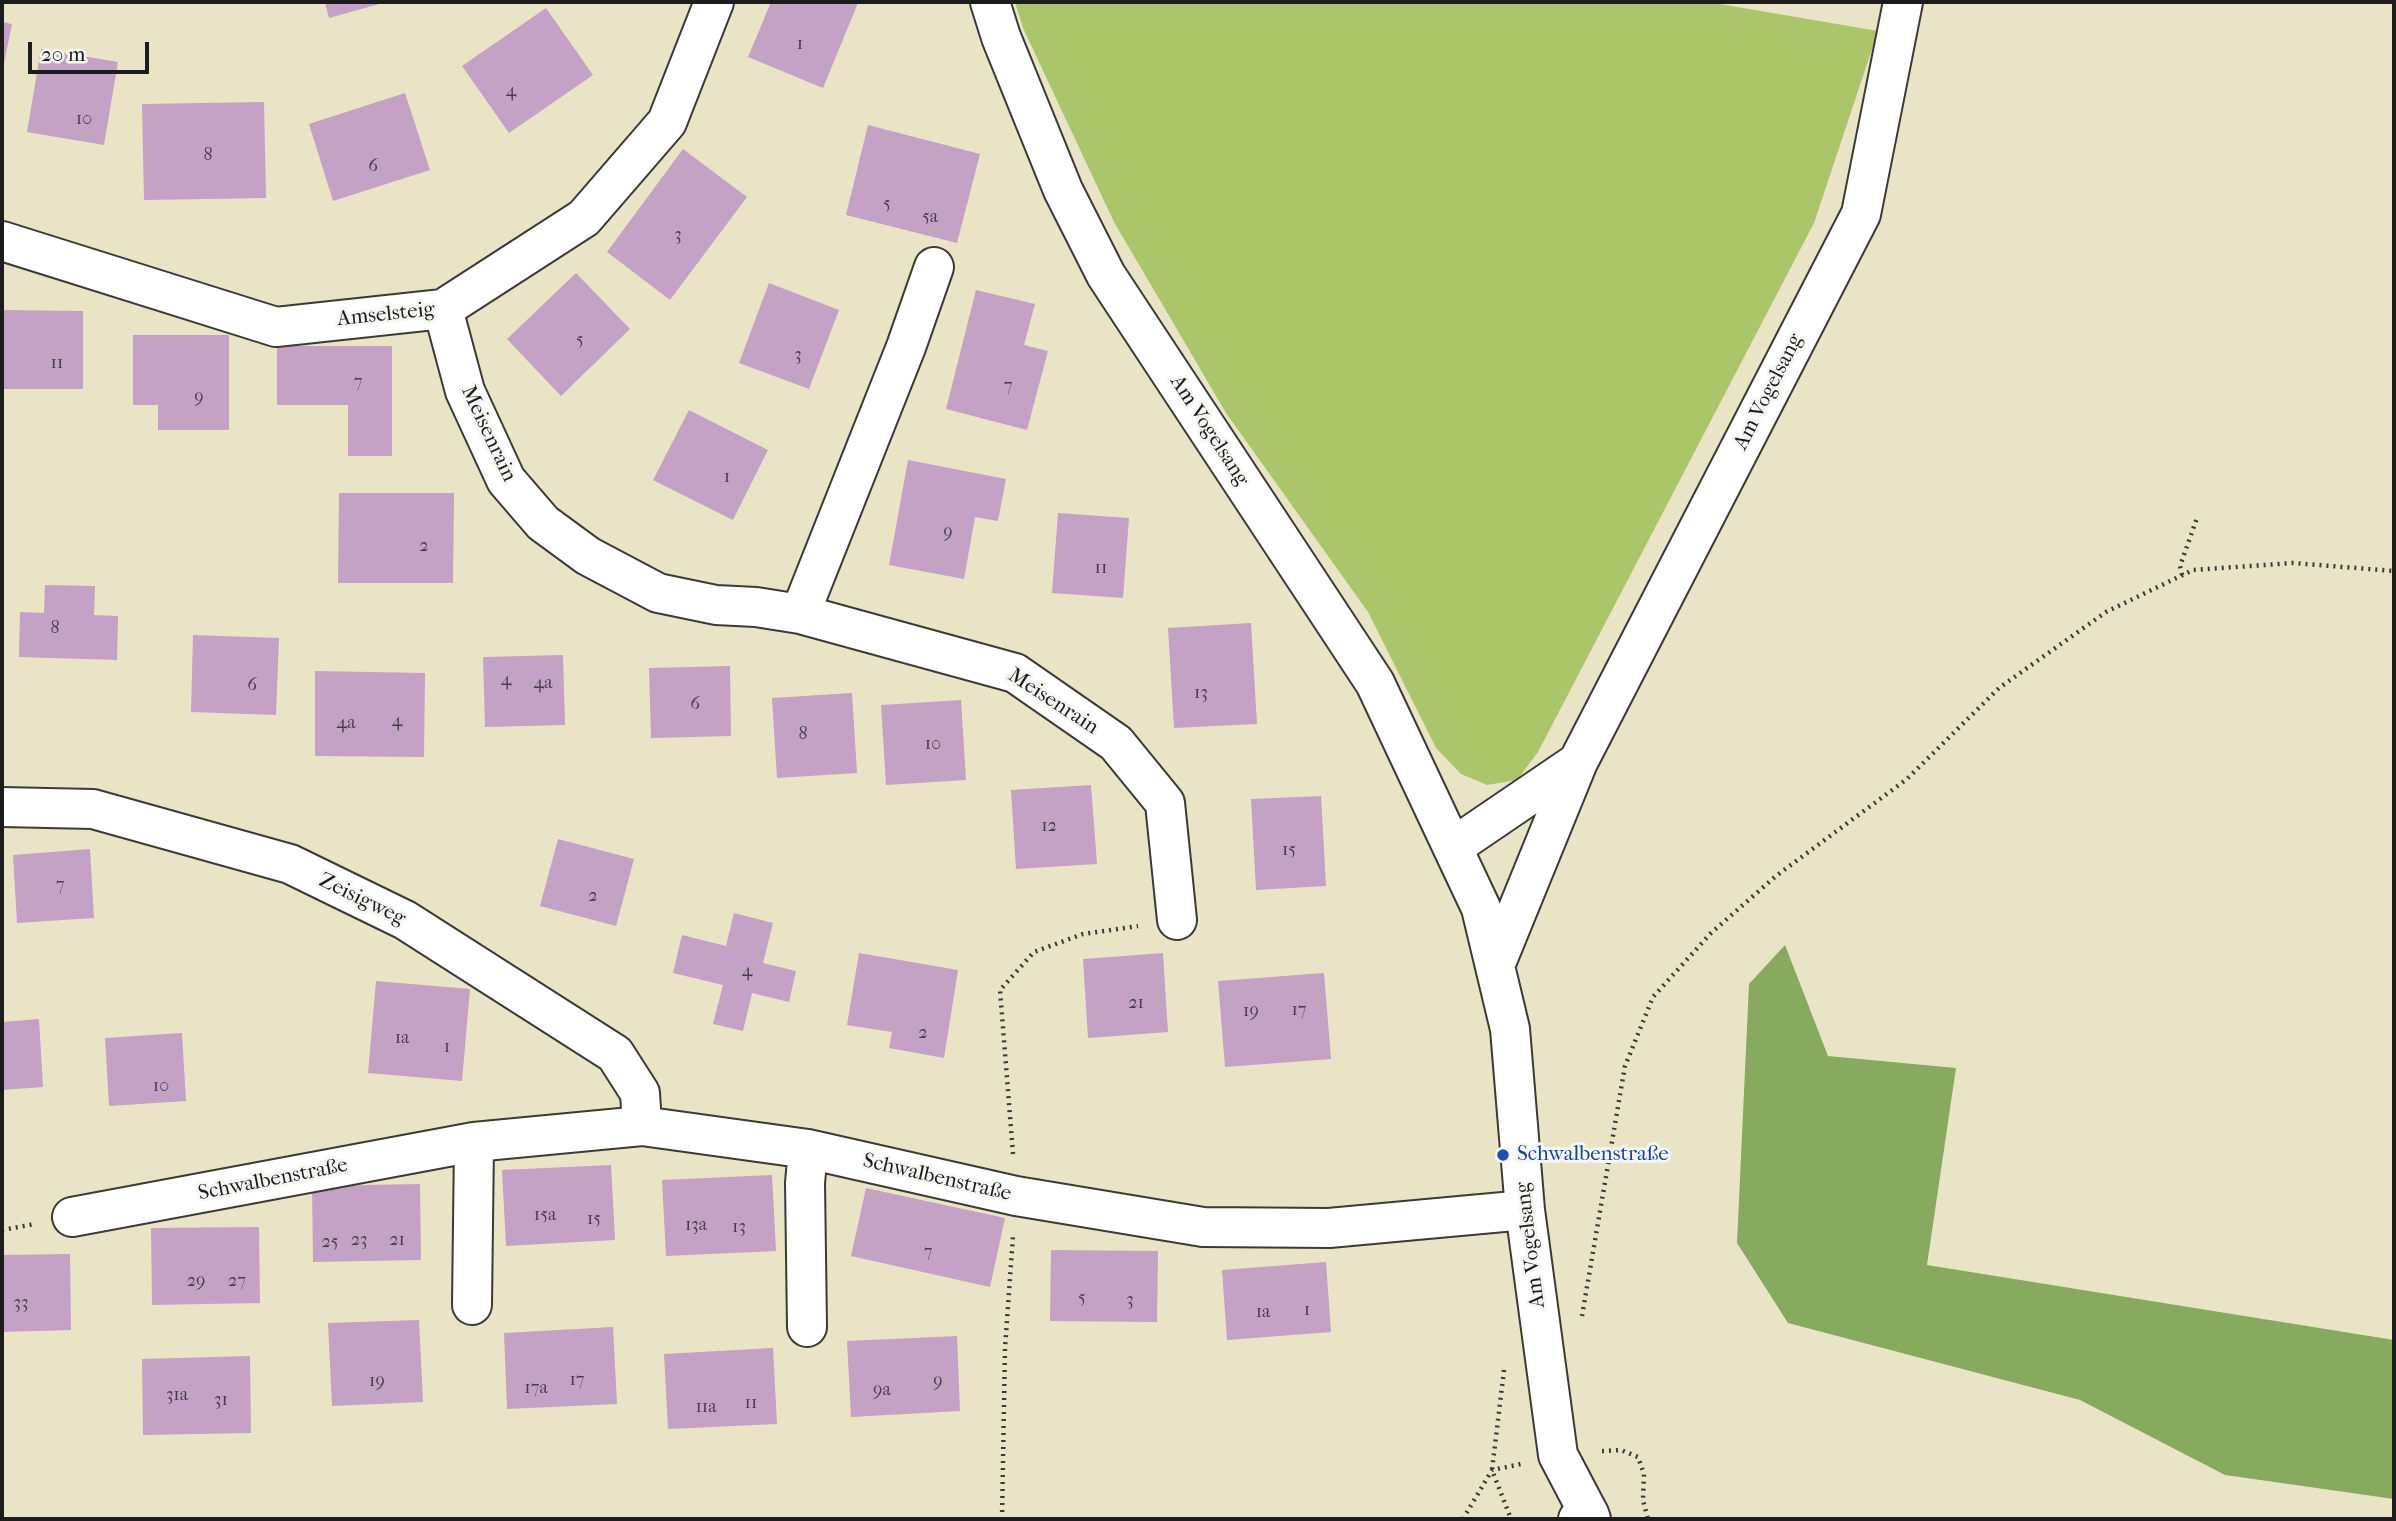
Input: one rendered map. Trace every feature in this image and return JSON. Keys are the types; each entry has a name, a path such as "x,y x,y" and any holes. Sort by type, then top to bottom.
{"street":[{"name":"Amselsteig","path":"2,241 276,327 443,309 584,218 667,122 714,2"},
{"name":"Am Vogelsang","path":"990,2 1001,37 1063,191 1106,275 1376,683 1481,908 1510,1029 1525,1210 1558,1455 1586,1517"},
{"name":"Am Vogelsang","path":"1496,963 1578,762 1861,214 1903,2"},
{"path":"800,614 901,360 934,267"},
{"name":"Meisenrain","path":"443,309 465,391 506,480 543,523 588,556 659,593 716,605 756,607 800,614 1015,673 1116,743 1165,803 1177,920"},
{"name":"Am Vogelsang","path":"1453,847 1578,762"},
{"name":"Zeisigweg","path":"2,807 93,809 290,864 405,920 615,1054 640,1093 642,1126"},
{"name":"Schwalbenstraße","path":"72,1217 474,1142 642,1126 808,1149 1016,1196 1203,1227 1329,1228 1525,1210"},
{"path":"472,1306 474,1142"},
{"path":"807,1327 804,1183 808,1149"}],"path":[{"path":"2182,575 2180,566 2197,518"},
{"path":"1540,1322 1581,1317 1625,1066 1653,997 1711,933 1776,876 1907,779 1998,688 2106,612 2193,570 2293,563 2394,571"},
{"path":"1002,1519 1005,1348 1016,1196 1000,990 1034,952 1083,934 1177,920"},
{"path":"1463,1519 1492,1470 1558,1455 1621,1450 1638,1457 1644,1474 1643,1500 1648,1519"}],"green space":[{"path":"1015,2 1708,2 1878,31 1814,223 1538,752 1517,780 1487,785 1461,774 1436,748 1368,612 1226,413 1114,222 1023,28"},
{"path":"1785,945 1828,1056 1956,1068 1927,1265 2394,1340 2394,1499 2225,1475 2080,1400 1788,1323 1737,1243 1749,984"}],"building":[{"path":"325,2 383,2 383,3 329,18"},
{"path":"771,2 858,3 823,88 748,57"},
{"path":"546,8 593,75 509,133 462,66"},
{"path":"2,22 12,24 3,68 2,68"},
{"path":"41,49 118,62 104,145 27,132"},
{"path":"405,93 430,170 333,201 309,124"},
{"path":"264,102 266,198 144,200 142,104"},
{"path":"868,125 980,154 957,243 846,215"},
{"path":"683,149 747,197 670,300 607,252"},
{"path":"576,273 630,329 561,396 507,339"},
{"path":"769,283 839,310 809,389 739,363"},
{"path":"976,290 1035,304 1024,345 1048,351 1027,430 946,409"},
{"path":"2,310 83,311 83,389 2,389"},
{"path":"133,335 229,335 229,430 158,430 158,405 133,405"},
{"path":"277,346 392,346 392,456 348,456 348,405 277,405"},
{"path":"689,410 768,450 733,520 653,480"},
{"path":"908,460 1006,479 998,521 975,517 964,579 889,565"},
{"path":"339,493 454,493 453,583 338,583"},
{"path":"1058,513 1129,518 1123,598 1052,593"},
{"path":"45,585 95,586 94,615 118,616 117,660 19,657 20,612 44,613"},
{"path":"1251,623 1257,724 1174,728 1168,628"},
{"path":"193,635 279,638 276,715 191,712"},
{"path":"563,655 565,725 485,727 483,657"},
{"path":"730,666 731,736 651,738 649,668"},
{"path":"315,671 425,673 424,757 315,756"},
{"path":"852,693 857,773 777,778 772,698"},
{"path":"961,700 966,780 886,785 881,705"},
{"path":"1091,785 1097,864 1016,869 1011,790"},
{"path":"1321,796 1326,886 1256,890 1251,799"},
{"path":"558,839 634,859 616,926 540,906"},
{"path":"90,849 94,918 17,923 13,855"},
{"path":"734,913 773,923 763,963 796,971 789,1002 752,993 743,1031 713,1024 723,985 673,973 682,935 726,946"},
{"path":"859,953 958,970 944,1058 889,1048 892,1032 847,1025"},
{"path":"1163,953 1168,1032 1088,1038 1083,959"},
{"path":"1324,973 1331,1059 1225,1067 1218,981"},
{"path":"376,981 470,989 462,1081 368,1073"},
{"path":"39,1019 43,1087 2,1090 2,1022"},
{"path":"182,1033 186,1101 109,1106 105,1038"},
{"path":"611,1165 615,1240 506,1246 502,1170"},
{"path":"772,1175 776,1251 666,1256 662,1180"},
{"path":"420,1184 421,1260 313,1262 312,1186"},
{"path":"866,1188 1005,1218 990,1287 851,1256"},
{"path":"259,1227 260,1303 152,1305 151,1228"},
{"path":"1051,1250 1158,1251 1157,1322 1050,1321"},
{"path":"70,1254 71,1330 2,1332 2,1255"},
{"path":"1326,1262 1331,1332 1227,1340 1222,1270"},
{"path":"419,1320 423,1402 332,1406 328,1323"},
{"path":"613,1327 617,1404 507,1409 504,1333"},
{"path":"957,1336 960,1411 851,1417 847,1341"},
{"path":"773,1348 777,1424 668,1429 664,1354"},
{"path":"250,1356 251,1433 143,1435 142,1359"}],"place":[{"name":"Schwalbenstraße","path":"1503,1155"}]}
